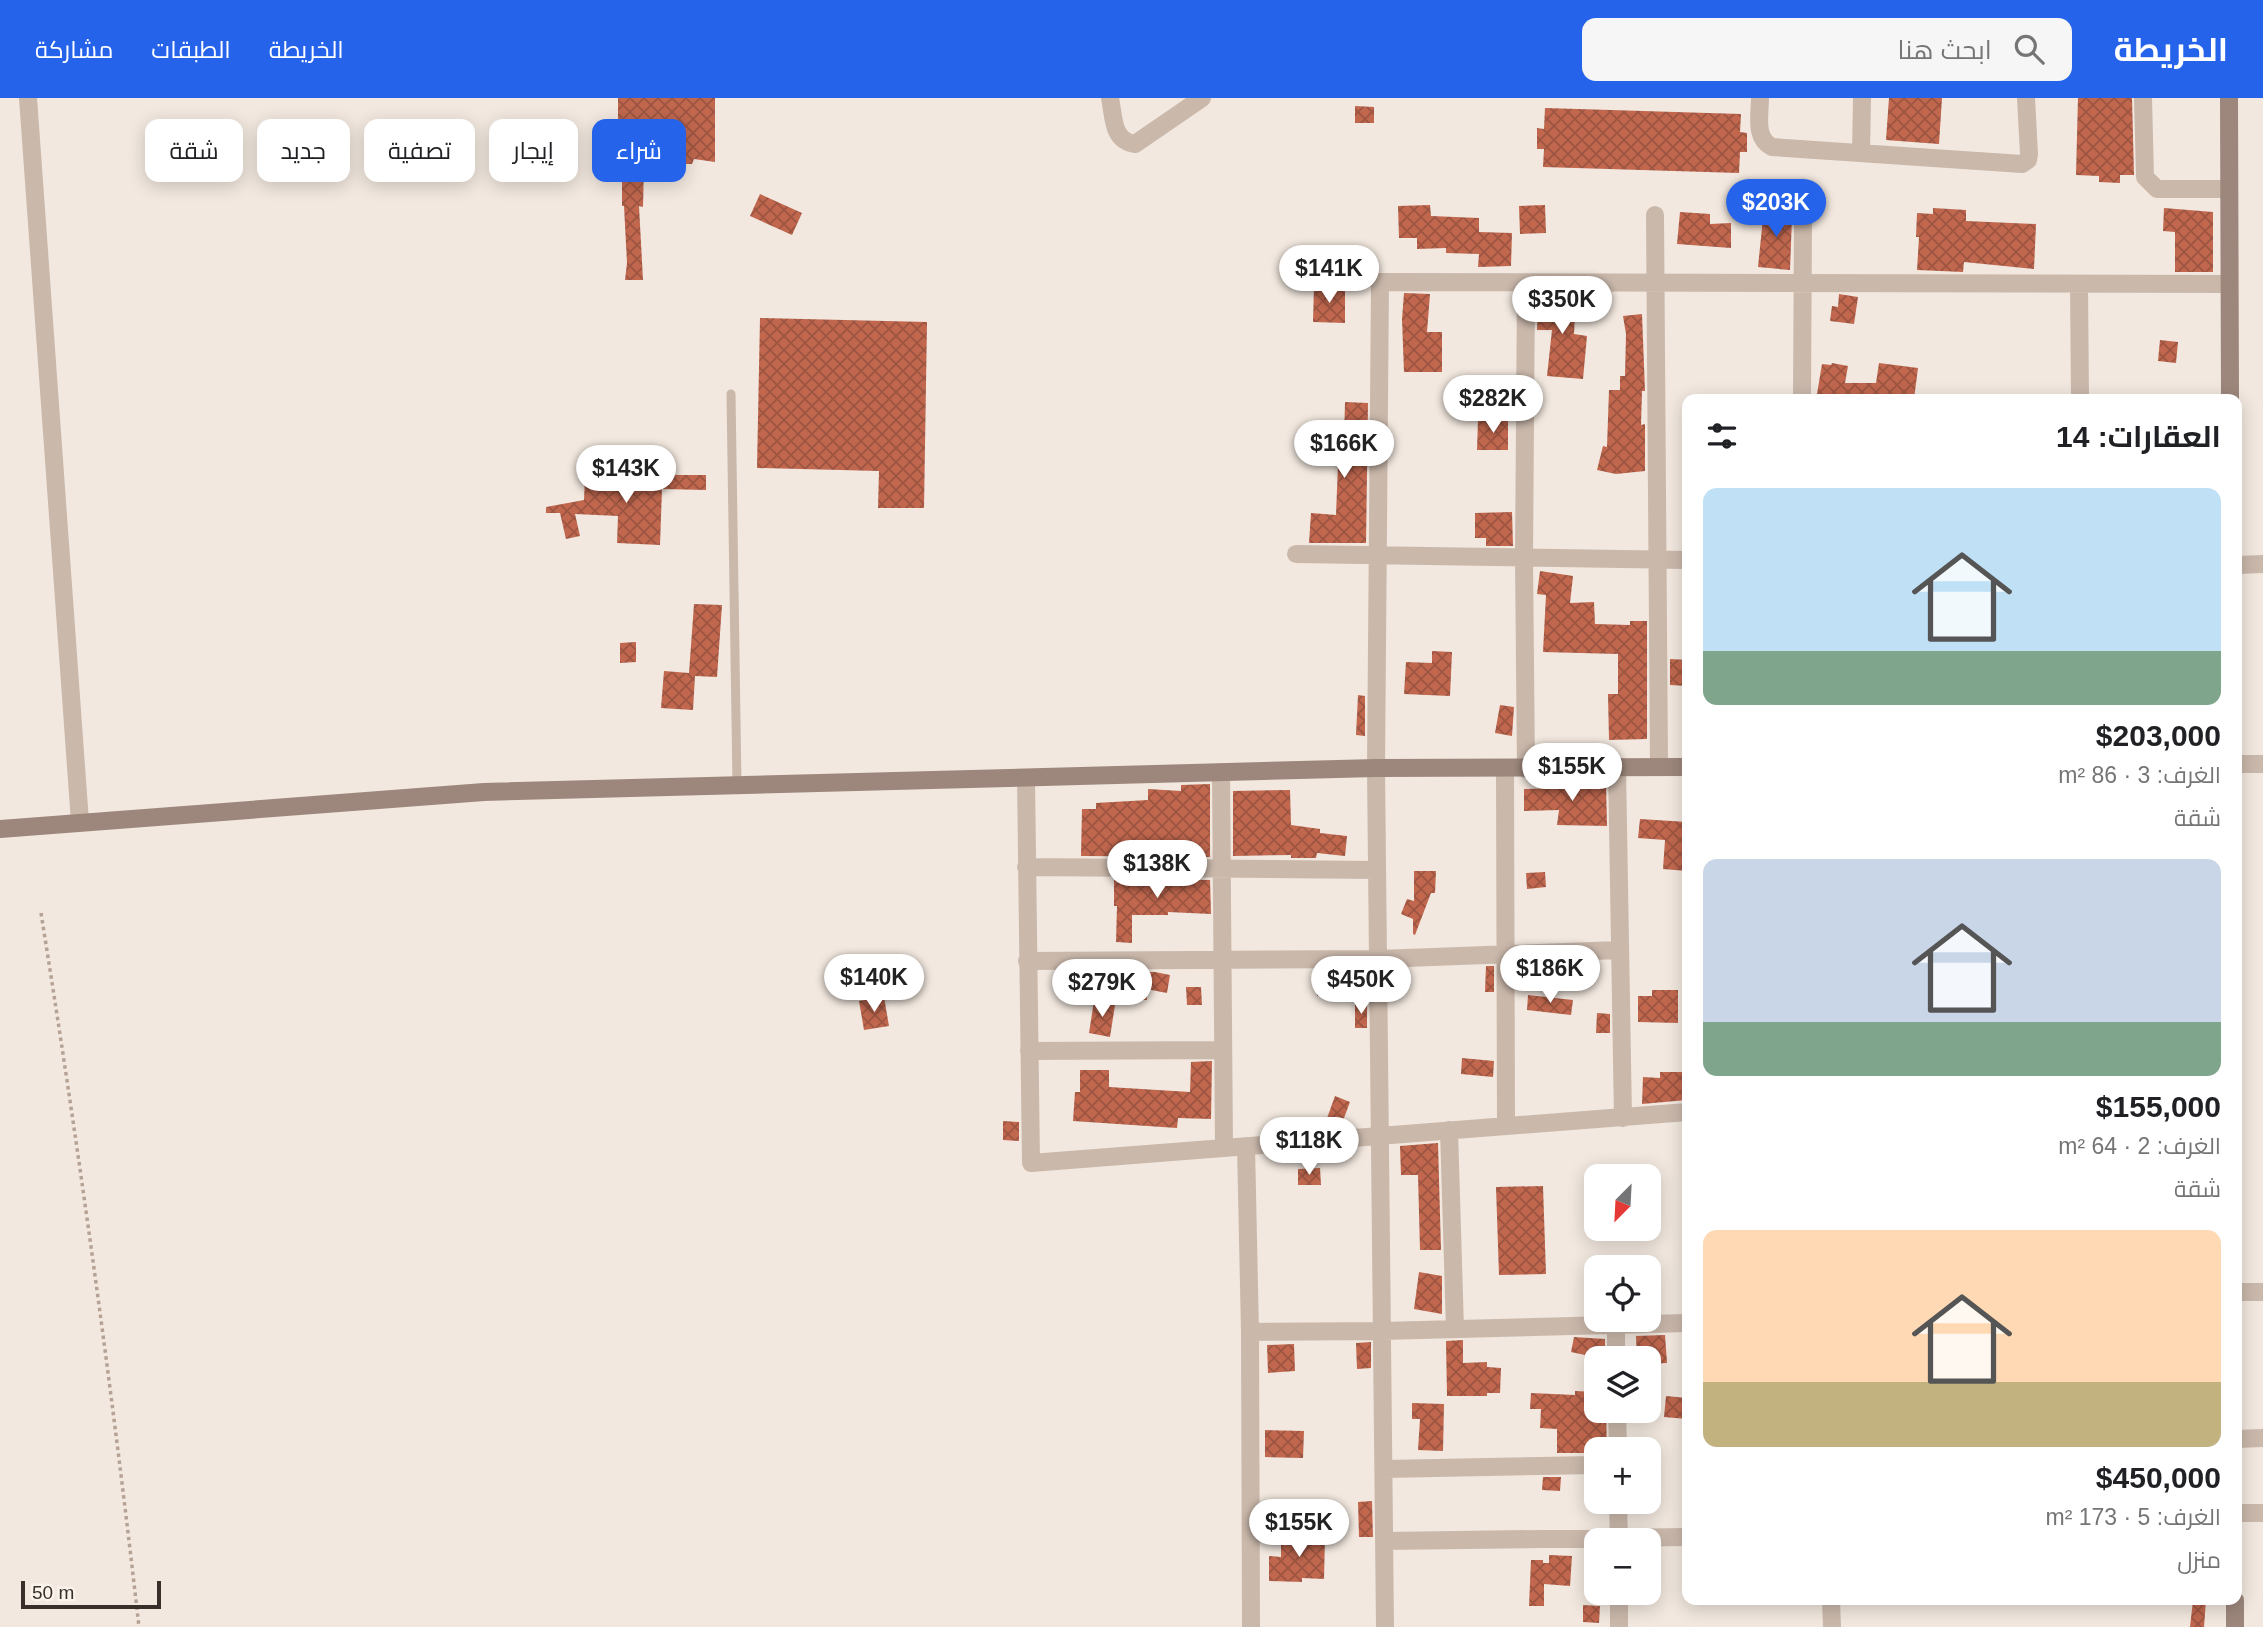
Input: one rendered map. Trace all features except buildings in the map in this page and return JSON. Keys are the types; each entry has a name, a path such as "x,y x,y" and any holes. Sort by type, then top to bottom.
{"main road":[{"path":"2229,98 2230,394"},
{"path":"0,829 484,792 1376,768 1682,767"},
{"path":"2235,1605 2235,1627"}],"street":[{"path":"28,98 80,822"},
{"path":"1110,98 1117,137 1125,143 1135,144 1202,98"},
{"path":"1760,98 1760,135 1766,144 1772,146 2022,164 2028,160 2029,153 2026,98"},
{"path":"1861,153 1862,98"},
{"path":"2143,98 2145,177 2150,184 2157,189 2229,189"},
{"path":"1655,215 1659,767"},
{"path":"1802,394 1803,218"},
{"path":"1385,1627 1376,768 1380,282 2229,284"},
{"path":"1526,284 1526,769"},
{"path":"2079,284 2080,394"},
{"path":"1296,554 1682,560"},
{"path":"2242,565 2263,564"},
{"path":"2242,764 2263,764"},
{"path":"1617,767 1623,1118"},
{"path":"1505,768 1506,1126"},
{"path":"1222,772 1224,1148"},
{"path":"1026,778 1031,1163 1682,1112"},
{"path":"1026,867 1377,870"},
{"path":"1027,961 1379,960 1619,950"},
{"path":"1029,1051 1223,1050"},
{"path":"1449,1130 1455,1329"},
{"path":"1246,1146 1251,1627"},
{"path":"2242,1292 2263,1292"},
{"path":"1661,1324 1682,1323"},
{"path":"1250,1332 1584,1326"},
{"path":"2242,1439 2263,1438"},
{"path":"1384,1469 1584,1465"},
{"path":"2242,1513 2263,1513"},
{"path":"1661,1537 1682,1537"},
{"path":"1384,1541 1584,1538"},
{"path":"1619,1605 1619,1627"},
{"path":"1831,1605 1832,1627"}],"lane":[{"path":"731,394 737,785"}],"path":[{"path":"41,913 121,1474 139,1627"}]}
